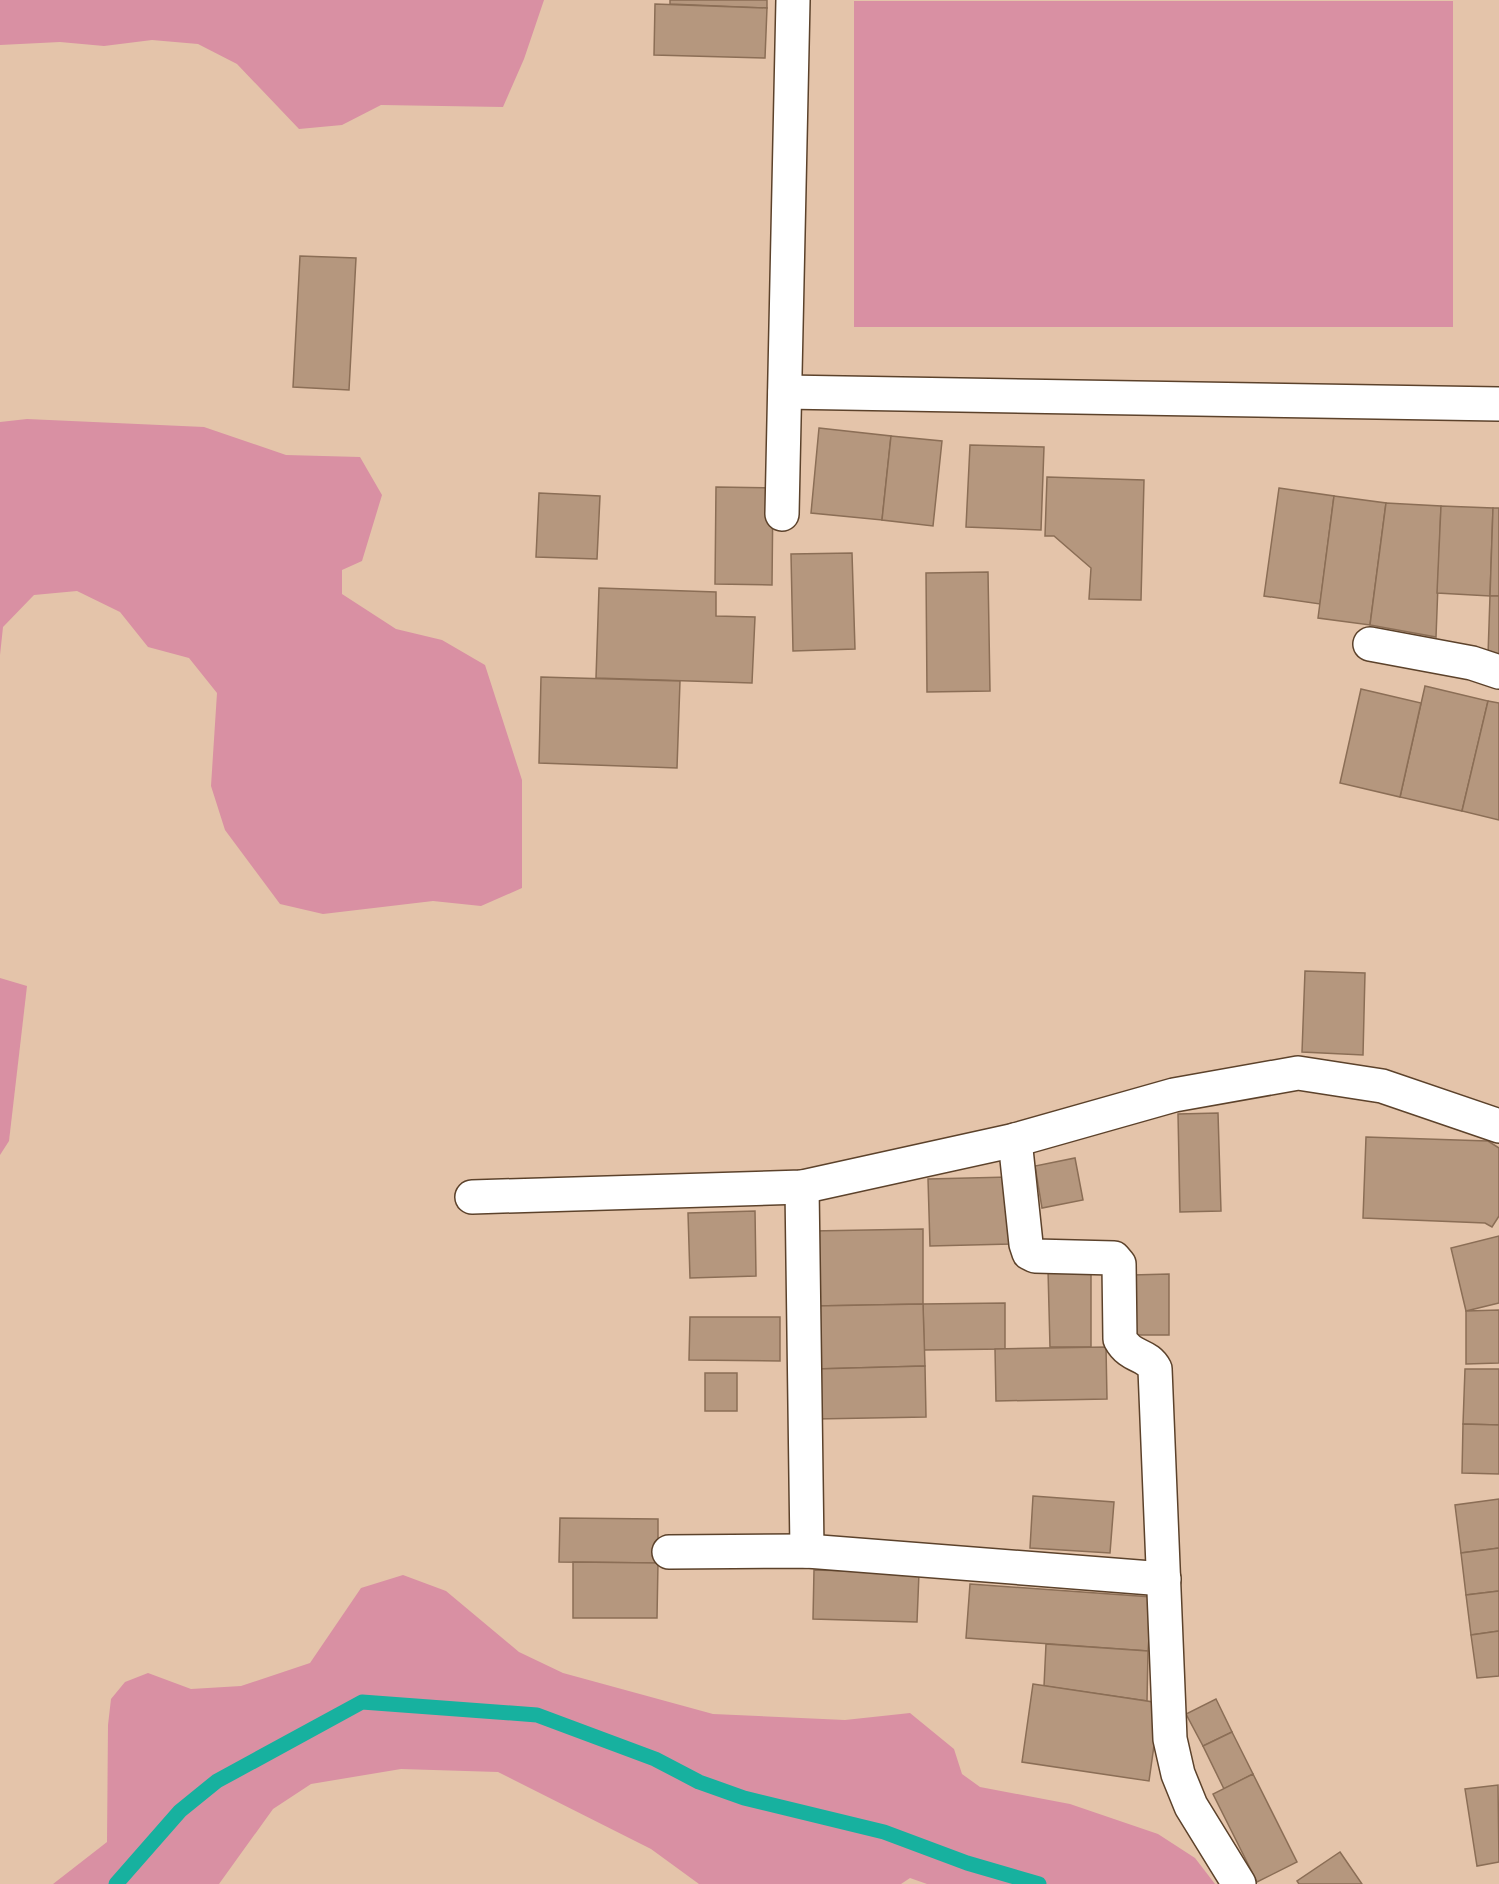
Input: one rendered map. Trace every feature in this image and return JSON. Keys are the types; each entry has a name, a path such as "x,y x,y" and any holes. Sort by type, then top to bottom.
{"street":[{"path":"782,514 793,0"},
{"path":"784,392 1499,404"},
{"path":"1370,644 1472,663 1499,672"},
{"path":"472,1197 802,1187 1015,1140 1174,1095 1298,1073 1382,1086 1499,1126"},
{"path":"1015,1140 1026,1244 1029,1252 1035,1256 1114,1258 1119,1264 1120,1338 1133,1354 1152,1362 1155,1368 1170,1739 1178,1774 1191,1806 1239,1884"},
{"path":"802,1187 807,1551"},
{"path":"669,1552 807,1551 1164,1579"}],"shaded area":[{"path":"0,0 544,0 524,59 503,107 381,105 342,125 299,129 237,64 198,44 152,40 104,46 60,42 0,45"},
{"path":"854,1 1453,1 1453,327 854,327"},
{"path":"27,419 204,427 286,455 360,457 382,495 362,561 342,570 342,594 396,629 442,640 485,665 522,780 522,888 481,906 433,901 323,914 280,904 225,830 211,786 217,693 189,658 148,647 120,612 77,591 34,595 3,627 0,655 0,422"},
{"path":"0,978 27,986 9,1141 0,1155"},
{"path":"403,1575 446,1591 519,1652 563,1673 713,1714 845,1720 910,1713 954,1749 962,1774 980,1787 1070,1804 1158,1834 1195,1858 1215,1884 927,1884 910,1878 901,1884 699,1884 651,1849 498,1772 401,1769 311,1784 273,1809 219,1884 53,1884 107,1842 108,1725 111,1699 125,1682 148,1673 191,1689 241,1686 310,1663 361,1588"}],"building":[{"path":"670,0 767,0 767,8 670,4"},
{"path":"655,4 767,8 765,58 654,55"},
{"path":"300,256 356,258 349,390 293,387"},
{"path":"819,428 891,436 882,520 811,513"},
{"path":"891,436 942,441 933,526 882,520"},
{"path":"970,445 1044,447 1041,530 966,527"},
{"path":"1047,477 1144,480 1141,600 1089,599 1091,568 1054,536 1045,536"},
{"path":"716,487 773,488 772,585 715,584"},
{"path":"1279,488 1334,496 1320,604 1264,596"},
{"path":"539,493 600,496 597,559 536,557"},
{"path":"1334,496 1386,503 1370,625 1318,618"},
{"path":"1386,503 1441,506 1436,637 1370,625"},
{"path":"1441,506 1493,508 1490,596 1437,593"},
{"path":"1493,508 1499,508 1499,596 1490,596"},
{"path":"852,553 855,649 793,651 791,554"},
{"path":"988,572 990,691 927,692 926,573"},
{"path":"599,588 716,592 716,616 755,617 752,683 596,678"},
{"path":"1490,596 1499,596 1499,655 1488,655"},
{"path":"541,677 680,681 677,768 539,763"},
{"path":"1425,686 1488,701 1462,811 1400,797"},
{"path":"1361,689 1421,703 1400,797 1340,783"},
{"path":"1488,701 1499,703 1499,820 1462,811"},
{"path":"1305,971 1365,973 1363,1055 1302,1052"},
{"path":"1218,1113 1221,1211 1180,1212 1178,1114"},
{"path":"1366,1137 1488,1141 1499,1148 1499,1216 1492,1227 1485,1223 1363,1218"},
{"path":"1075,1158 1083,1200 1042,1208 1035,1166"},
{"path":"1009,1177 1011,1244 930,1246 928,1179"},
{"path":"755,1211 756,1276 690,1278 688,1213"},
{"path":"923,1229 923,1304 814,1306 812,1231"},
{"path":"1499,1236 1499,1303 1466,1311 1451,1248"},
{"path":"1091,1269 1091,1347 1050,1347 1048,1270"},
{"path":"1169,1274 1169,1335 1133,1335 1132,1275"},
{"path":"1005,1303 1005,1349 924,1350 923,1304"},
{"path":"923,1304 925,1366 815,1369 814,1306"},
{"path":"1499,1310 1499,1363 1466,1364 1466,1311"},
{"path":"690,1317 780,1317 780,1361 689,1360"},
{"path":"1106,1347 1107,1399 996,1401 995,1349"},
{"path":"925,1366 926,1417 815,1419 815,1369"},
{"path":"1465,1369 1499,1369 1499,1425 1463,1424"},
{"path":"705,1373 737,1373 737,1411 705,1411"},
{"path":"1463,1424 1499,1425 1499,1474 1462,1473"},
{"path":"1033,1496 1114,1502 1110,1553 1030,1548"},
{"path":"1499,1499 1499,1548 1461,1553 1455,1505"},
{"path":"560,1518 658,1519 658,1563 559,1562"},
{"path":"1499,1548 1499,1591 1466,1595 1461,1553"},
{"path":"573,1562 658,1563 657,1618 573,1618"},
{"path":"814,1570 919,1573 917,1622 813,1619"},
{"path":"970,1584 1152,1597 1148,1651 966,1638"},
{"path":"1499,1591 1499,1631 1471,1635 1466,1595"},
{"path":"1499,1631 1499,1676 1477,1678 1471,1635"},
{"path":"1046,1644 1148,1651 1147,1701 1044,1686"},
{"path":"1033,1684 1160,1703 1149,1781 1022,1762"},
{"path":"1216,1699 1232,1732 1203,1746 1186,1714"},
{"path":"1232,1732 1253,1774 1224,1789 1203,1746"},
{"path":"1253,1774 1297,1862 1257,1882 1213,1794"},
{"path":"1498,1785 1499,1862 1477,1866 1465,1789"},
{"path":"1340,1852 1362,1884 1299,1884 1297,1881"}],"waterway":[{"path":"116,1884 180,1811 217,1781 362,1702 537,1715 655,1759 699,1782 744,1798 884,1832 967,1863 1039,1884"}]}
